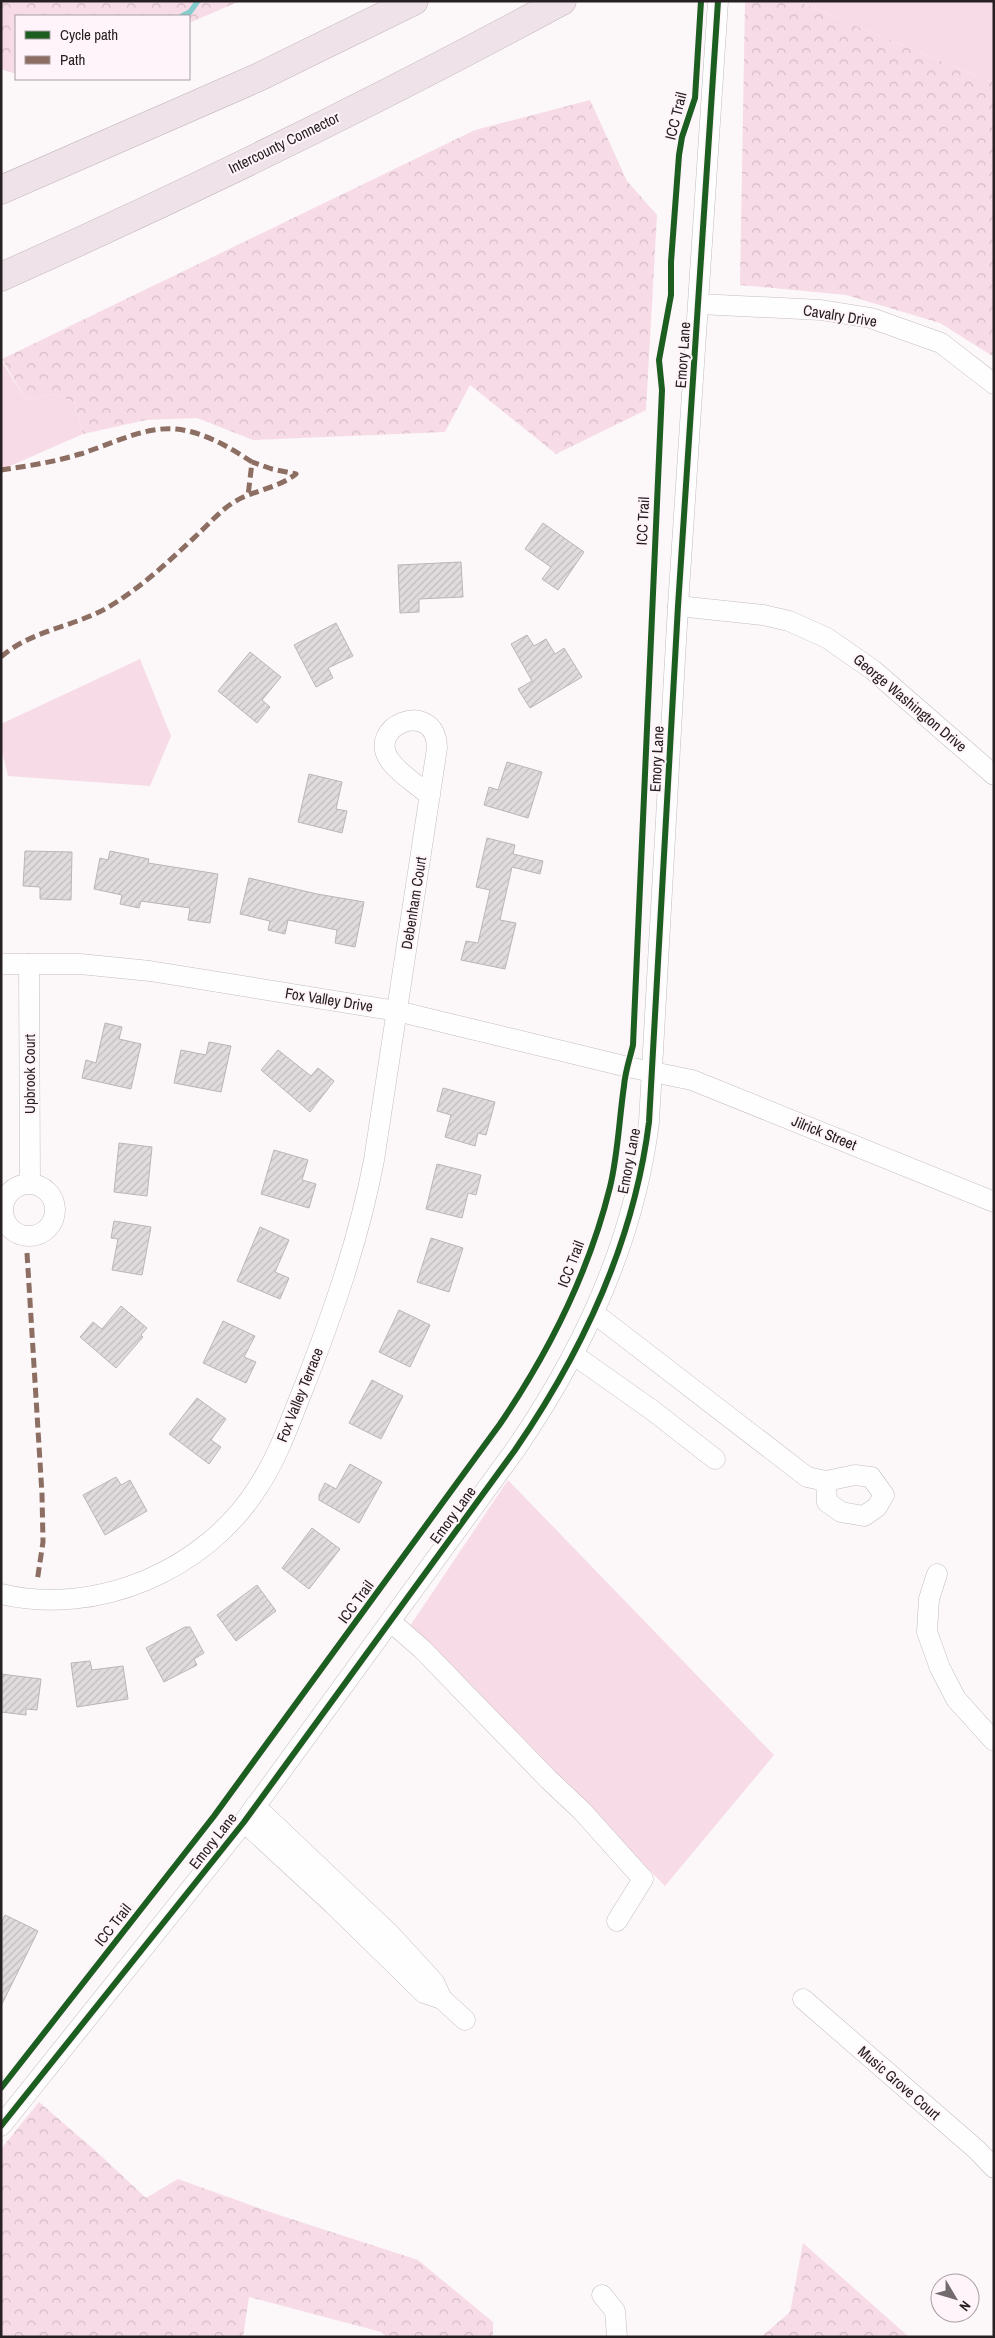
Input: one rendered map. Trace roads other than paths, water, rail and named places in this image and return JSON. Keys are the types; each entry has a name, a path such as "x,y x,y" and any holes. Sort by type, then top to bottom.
{"highway":[{"path":"1,190 259,78 414,1"},
{"name":"Intercounty Connector","path":"1,277 132,218 344,113 562,1"}],"street":[{"name":"Emory Lane","path":"1,2126 249,1814 515,1450 548,1401 574,1355 617,1257 639,1184 649,1122 678,606 718,4"},
{"name":"Cavalry Drive","path":"699,304 821,310 871,318 941,343 994,384"},
{"name":"George Washington Drive","path":"678,606 763,615 788,621 827,638 873,670 994,775"},
{"name":"Debenham Court","path":"397,1011 430,796"},
{"name":"Fox Valley Drive","path":"1,964 80,964 150,971 397,1011 652,1072"},
{"name":"Upbrook Court","path":"29,964 30,1184"},
{"name":"Fox Valley Terrace","path":"1,1594 36,1599 67,1599 128,1588 180,1563 216,1536 241,1510 258,1488 287,1430 329,1324 355,1245 374,1160 397,1011"},
{"name":"Jilrick Street","path":"652,1072 692,1080 717,1089 994,1202"},
{"path":"594,1313 807,1477 826,1480"},
{"path":"574,1355 652,1410 715,1459"},
{"path":"937,1574 929,1599 927,1632 940,1668 956,1698 994,1741"},
{"path":"391,1622 422,1649 548,1779 582,1811 643,1879 618,1921"},
{"path":"249,1814 390,1934 434,1982 442,1999 465,2020"},
{"name":"Music Grove Court","path":"803,1999 977,2150 994,2168"},
{"path":"602,2295 614,2311 617,2337"}],"waterway":[{"path":"184,15 190,12 198,1"}]}
